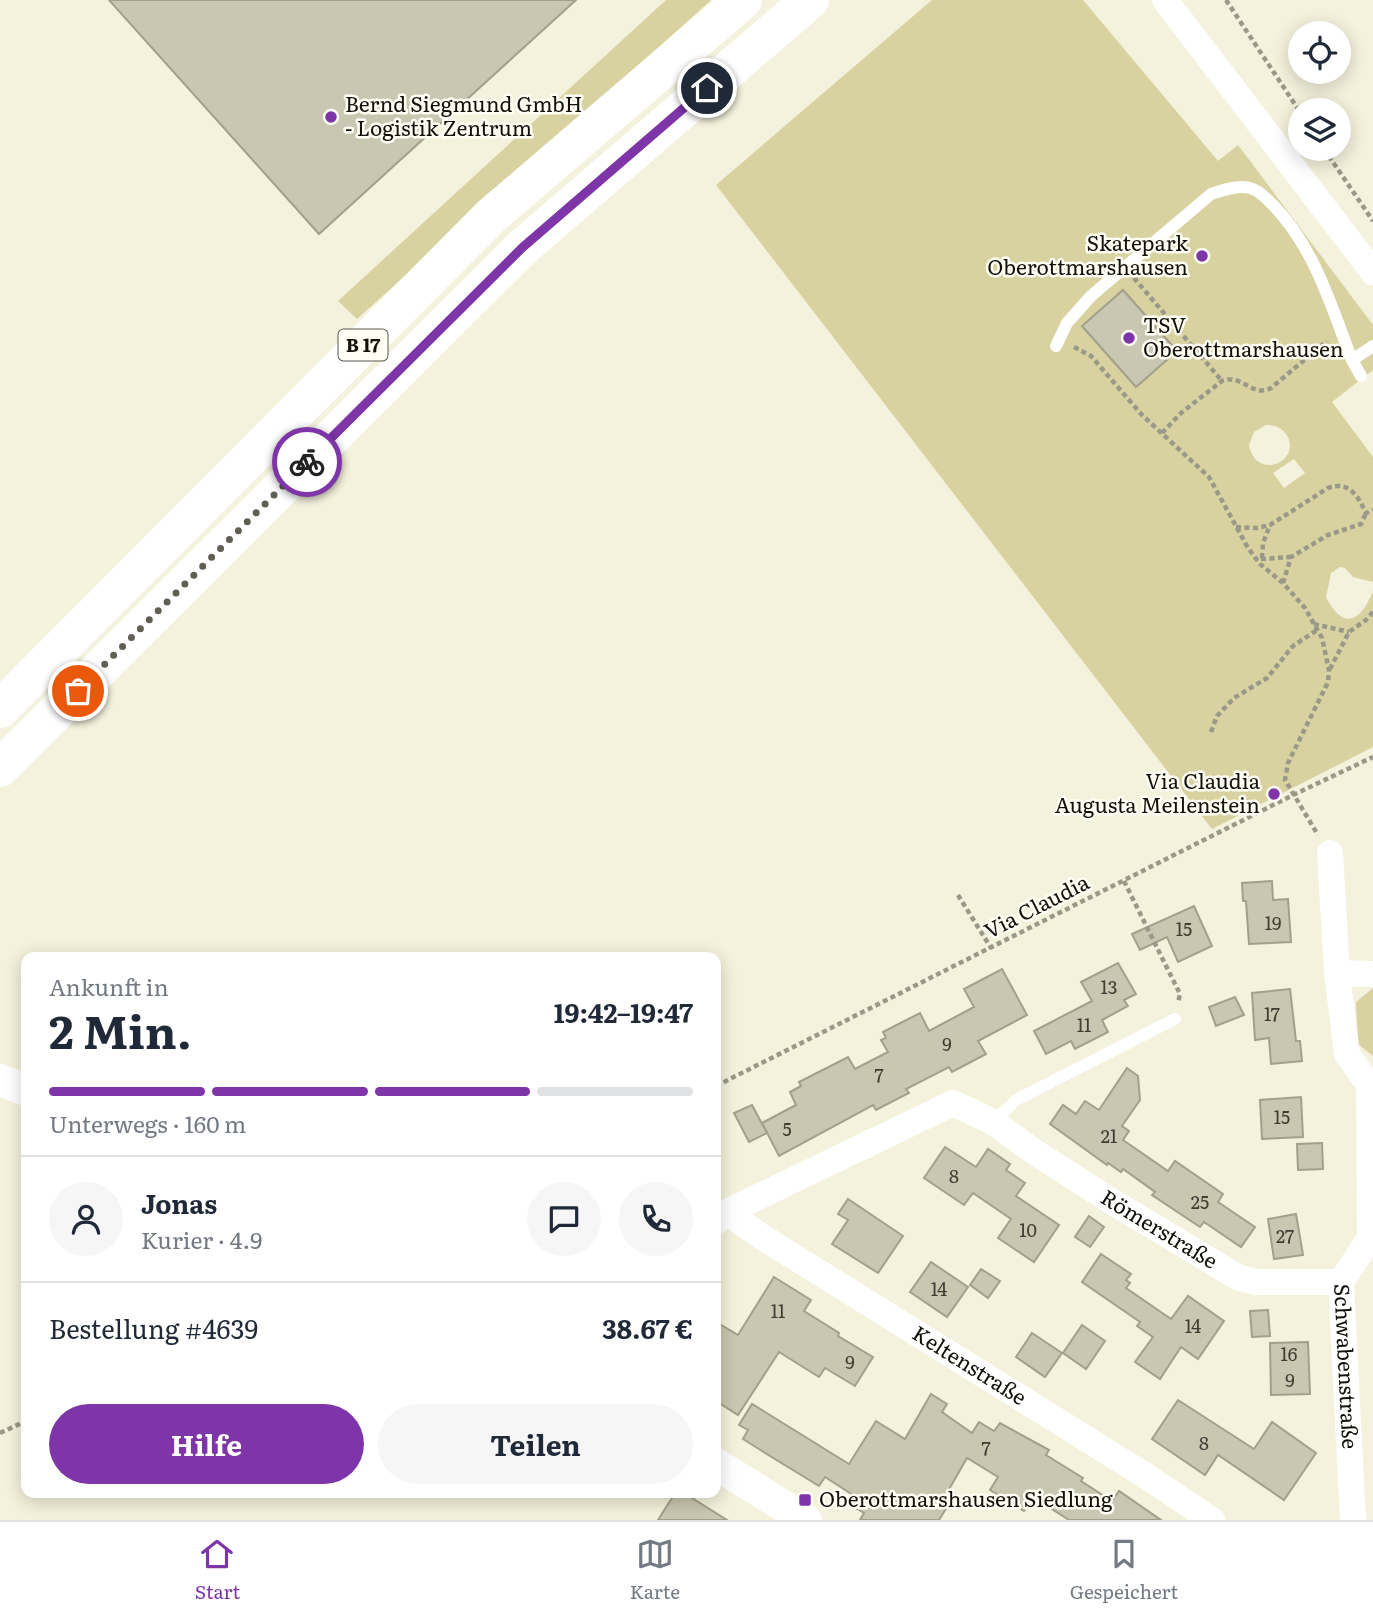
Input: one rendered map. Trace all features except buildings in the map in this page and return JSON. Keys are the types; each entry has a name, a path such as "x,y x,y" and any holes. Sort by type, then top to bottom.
{"highway":[{"name":"B 17","path":"0,709 492,216 743,0"},
{"name":"B 17","path":"0,768 523,247 810,0"}],"street":[{"path":"1165,0 1373,272"},
{"name":"Schwabenstraße","path":"1329,853 1337,973 1347,1054 1369,1085 1372,1238 1341,1282 1362,1475 1353,1520"},
{"path":"1337,973 1373,974"},
{"path":"0,1080 21,1088"},
{"name":"Römerstraße","path":"722,1217 953,1103 993,1122 1111,1201 1239,1278 1256,1282 1341,1282"},
{"name":"Keltenstraße","path":"722,1217 759,1235 1135,1469 1212,1520"},
{"path":"721,1467 806,1520"}],"lane":[{"path":"1056,346 1067,323 1091,296 1211,194 1231,188 1252,189 1267,199 1308,248 1352,360 1361,376"},
{"path":"1352,360 1373,346"},
{"path":"993,1122 1016,1100 1175,1019"}],"path":[{"path":"1226,0 1291,98"},
{"path":"1332,161 1373,221"},
{"path":"1124,267 1222,381"},
{"path":"1163,433 1181,414 1222,381 1240,381 1264,392 1271,388 1340,329"},
{"path":"1056,346 1077,348 1091,356 1142,415 1209,477 1236,527 1260,559 1305,608 1322,638 1329,670 1328,682 1288,763 1285,780 1329,853"},
{"path":"1236,527 1257,528 1270,524 1337,484 1355,493 1366,513"},
{"path":"1260,559 1291,557 1328,536 1361,524 1366,513 1373,510"},
{"path":"1260,559 1270,524"},
{"path":"1283,583 1291,557"},
{"path":"1329,670 1349,632 1373,612"},
{"path":"1314,624 1349,632"},
{"path":"1211,732 1217,716 1234,698 1267,678 1293,646 1317,630"},
{"name":"Via Claudia","path":"721,1083 1373,757"},
{"path":"1124,881 1180,994 1175,1019"},
{"path":"958,895 991,948"},
{"path":"0,1433 21,1423"}],"shaded area":[{"path":"666,0 711,0 357,319 338,301"},
{"path":"932,0 1083,0 1218,161 1238,145 1373,325 1373,370 1332,402 1373,457 1373,582 1353,577 1345,568 1340,567 1331,573 1326,597 1339,615 1351,618 1363,610 1373,591 1373,747 1212,829 716,185","holes":["1266,425 1282,430 1290,443 1289,452 1284,459 1269,465 1260,463 1253,457 1249,445 1254,432","1294,459 1305,473 1284,488 1273,473"]},
{"path":"1373,988 1373,1056 1358,1044 1356,1002"}],"way so far":[{"path":"78,691 307,462"}],"place":[{"name":"Bernd Siegmund GmbH - Logistik Zentrum","path":"331,117"},
{"name":"Skatepark Oberottmarshausen","path":"1202,256"},
{"name":"TSV Oberottmarshausen","path":"1129,338"},
{"name":"Via Claudia Augusta Meilenstein","path":"1274,794"},
{"name":"Oberottmarshausen Siedlung","path":"805,1500"}],"route":[{"path":"307,462 523,247 707,88"}]}
